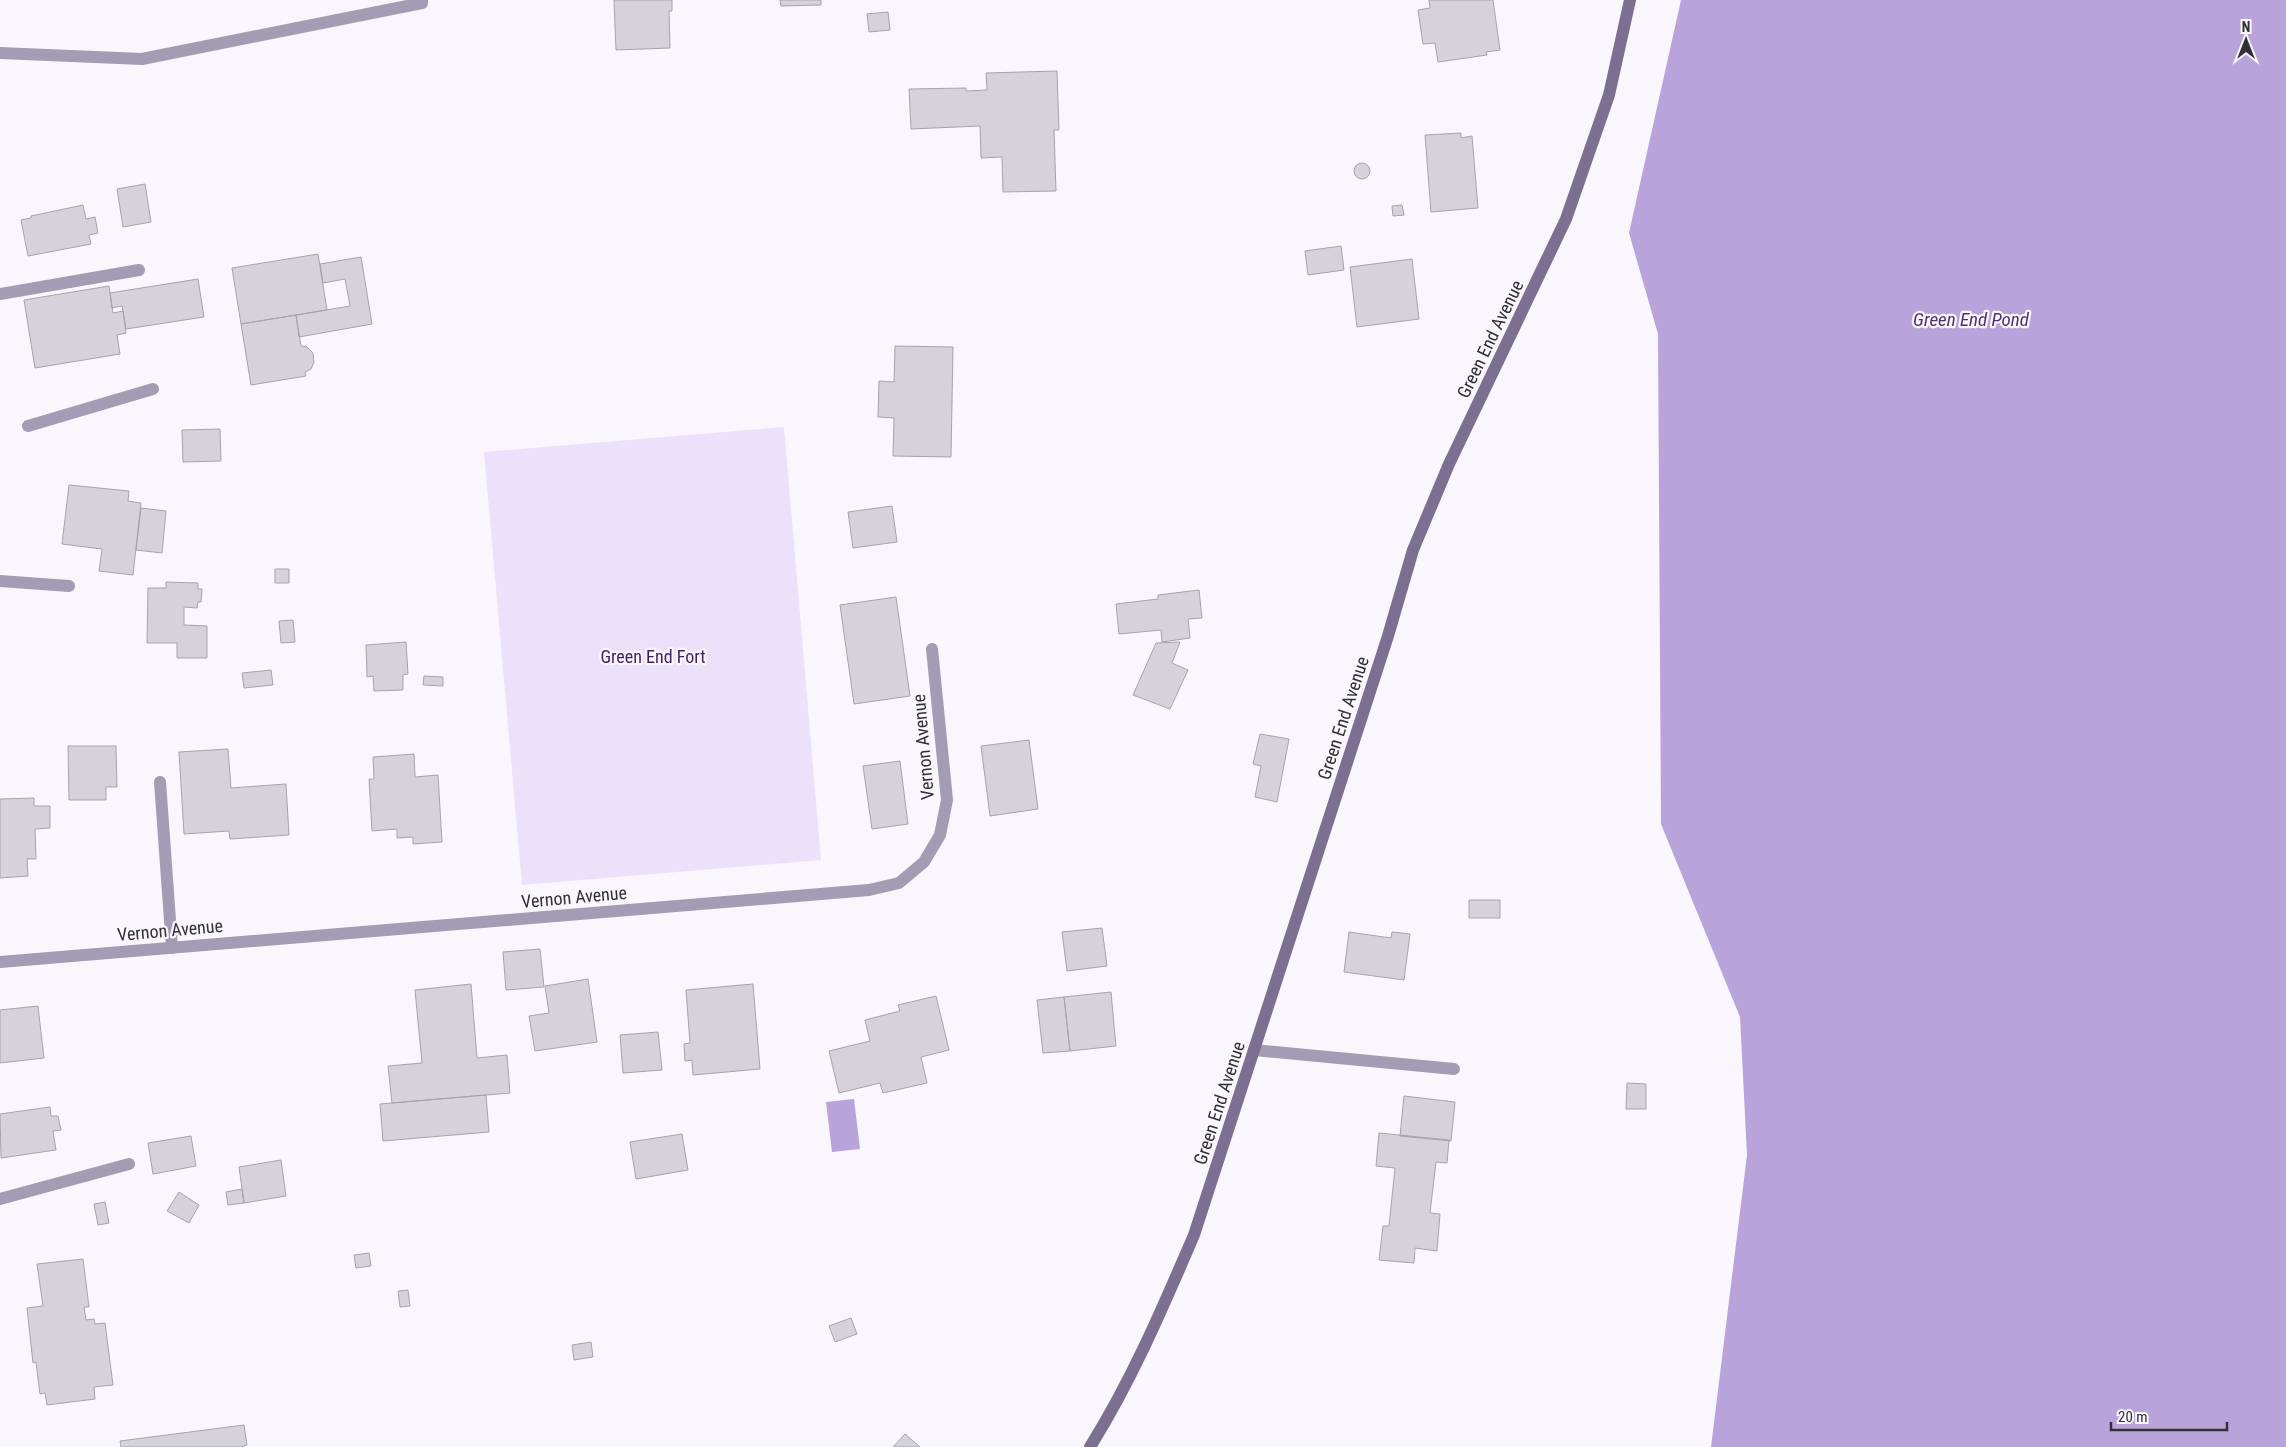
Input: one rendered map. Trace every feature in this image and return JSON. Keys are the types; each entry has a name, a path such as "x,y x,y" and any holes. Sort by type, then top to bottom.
{"street":[{"path":"0,53 142,59 422,3 422,0"},
{"name":"Green End Avenue","path":"1090,1447 1113,1410 1150,1335 1194,1235 1388,636 1413,550 1449,464 1566,220 1609,95 1630,0"},
{"path":"0,294 139,270"},
{"path":"28,426 90,406 153,389"},
{"path":"0,581 69,586"},
{"name":"Vernon Avenue","path":"0,962 869,890 899,883 924,862 940,835 947,800 932,649"},
{"path":"160,782 172,948"},
{"path":"1254,1050 1454,1069"},
{"path":"0,1199 129,1164"}],"green space":[{"name":"Green End Fort","path":"784,427 821,860 522,885 484,452"}],"water":[{"name":"Green End Pond","path":"1681,0 2286,0 2286,1447 1711,1447 1747,1155 1740,1017 1661,824 1658,334 1629,233"},
{"path":"854,1099 860,1149 832,1152 826,1102"}],"building":[{"path":"614,0 672,0 672,11 669,11 670,48 616,50"},
{"path":"780,0 821,0 821,5 781,6"},
{"path":"1429,0 1493,0 1500,50 1486,52 1487,55 1438,62 1435,43 1423,44 1418,10 1430,8"},
{"path":"888,12 890,30 869,32 867,14"},
{"path":"1057,71 1059,130 1054,130 1056,191 1003,192 1002,157 981,158 980,126 911,129 909,89 966,88 966,91 987,90 986,73"},
{"path":"1461,133 1461,138 1472,136 1478,208 1431,212 1425,135"},
{"path":"1359,163 1365,163 1370,168 1368,177 1359,179 1354,174 1354,168"},
{"path":"145,184 151,222 123,227 117,189"},
{"path":"83,205 86,219 95,217 98,233 89,235 91,244 28,256 21,220 31,218 31,216"},
{"path":"1402,205 1404,215 1393,216 1392,206"},
{"path":"1341,246 1344,270 1308,275 1305,251"},
{"path":"318,254 327,310 241,324 232,268"},
{"path":"361,257 372,324 299,337 296,315 350,306 345,279 323,283 320,264"},
{"path":"1412,259 1419,319 1357,327 1350,267"},
{"path":"198,279 204,317 126,329 122,306 112,308 110,293"},
{"path":"109,286 113,313 123,311 126,333 117,335 120,354 35,368 24,300"},
{"path":"296,315 301,346 307,347 313,353 314,362 311,369 305,372 306,376 251,385 241,324"},
{"path":"895,346 953,347 951,457 893,456 894,418 878,417 879,381 894,382"},
{"path":"220,429 221,461 183,462 182,430"},
{"path":"69,485 129,491 128,501 141,503 133,575 99,571 102,549 62,544"},
{"path":"892,506 897,542 853,548 848,512"},
{"path":"141,508 166,511 162,553 136,550"},
{"path":"275,569 289,569 289,583 275,583"},
{"path":"166,582 198,583 198,589 202,589 201,602 198,602 197,608 184,607 184,625 207,626 207,658 177,658 177,643 147,643 148,588 166,588"},
{"path":"1199,590 1202,618 1188,619 1190,638 1162,642 1161,630 1119,634 1116,604 1158,599 1158,595"},
{"path":"896,597 910,696 854,704 840,605"},
{"path":"293,620 295,642 281,643 279,621"},
{"path":"406,642 408,674 403,675 403,690 374,691 373,676 367,677 366,645"},
{"path":"1180,642 1172,663 1188,670 1170,709 1133,695 1156,643"},
{"path":"271,670 273,685 244,688 242,673"},
{"path":"424,676 443,677 443,686 423,685"},
{"path":"1260,734 1289,739 1277,802 1255,797 1261,766 1253,764"},
{"path":"1029,740 1038,809 990,816 981,746"},
{"path":"68,746 116,746 117,787 106,787 106,800 69,800"},
{"path":"228,749 231,788 286,784 289,835 230,839 229,831 184,834 179,752"},
{"path":"414,754 415,777 438,775 442,842 413,844 413,837 397,838 397,829 372,831 369,779 374,779 373,757"},
{"path":"900,761 908,824 872,829 863,766"},
{"path":"34,798 34,806 50,806 50,828 35,829 36,859 27,859 28,876 0,878 0,799"},
{"path":"1469,900 1500,900 1500,918 1469,918"},
{"path":"1102,928 1107,966 1067,971 1062,932"},
{"path":"1349,932 1391,938 1392,932 1410,934 1404,980 1344,972"},
{"path":"540,949 544,987 506,990 503,952"},
{"path":"588,979 597,1042 535,1051 529,1016 549,1013 545,986"},
{"path":"471,984 477,1058 507,1055 510,1093 392,1103 388,1066 422,1063 415,990"},
{"path":"753,984 760,1069 693,1075 692,1060 685,1061 684,1044 690,1043 686,990"},
{"path":"1111,992 1116,1046 1070,1051 1064,997"},
{"path":"936,996 949,1050 921,1057 927,1083 883,1093 880,1083 839,1093 829,1051 870,1041 865,1020 900,1011 898,1005"},
{"path":"1064,997 1070,1051 1043,1053 1037,1000"},
{"path":"38,1006 44,1058 0,1063 0,1010"},
{"path":"658,1032 662,1070 623,1073 620,1035"},
{"path":"1627,1083 1646,1084 1646,1109 1626,1109"},
{"path":"486,1095 489,1132 383,1141 380,1104"},
{"path":"1404,1096 1455,1102 1451,1141 1400,1136"},
{"path":"50,1107 51,1116 58,1116 61,1130 53,1131 56,1150 1,1158 0,1114"},
{"path":"1379,1133 1449,1140 1447,1163 1436,1162 1430,1213 1440,1214 1437,1251 1415,1248 1414,1263 1379,1260 1383,1226 1389,1226 1395,1168 1376,1166"},
{"path":"682,1134 688,1170 636,1179 630,1142"},
{"path":"191,1136 196,1166 153,1174 148,1143"},
{"path":"281,1160 286,1196 244,1203 239,1167"},
{"path":"242,1189 244,1203 228,1205 226,1192"},
{"path":"179,1192 199,1205 189,1223 167,1211"},
{"path":"105,1202 109,1223 98,1225 94,1204"},
{"path":"369,1253 371,1266 356,1268 354,1255"},
{"path":"83,1259 89,1307 84,1307 86,1320 94,1319 95,1324 105,1323 113,1385 94,1387 95,1399 47,1405 45,1393 40,1394 36,1362 33,1363 27,1308 43,1306 37,1264"},
{"path":"408,1290 410,1306 400,1307 398,1291"},
{"path":"851,1318 857,1334 835,1342 829,1326"},
{"path":"591,1342 593,1357 574,1360 572,1345"},
{"path":"244,1425 247,1445 241,1447 121,1447 120,1441"},
{"path":"905,1434 920,1447 893,1447"}]}
